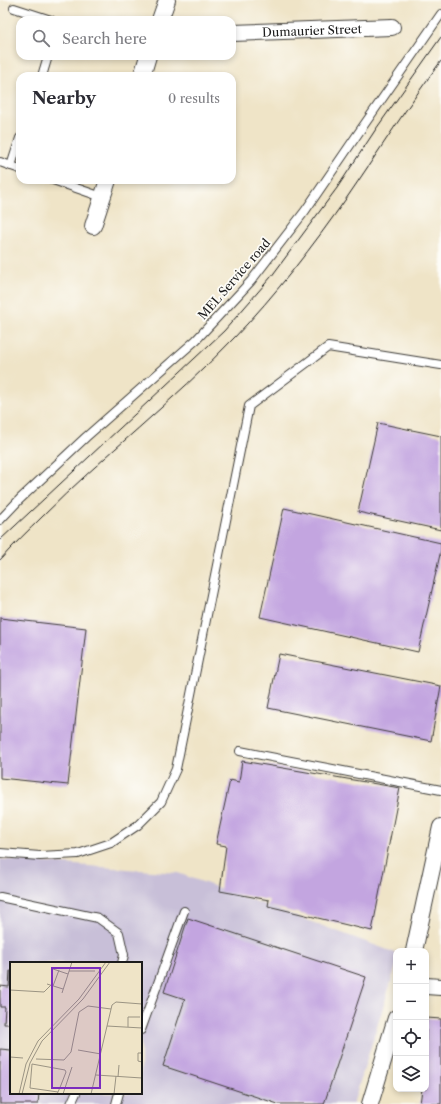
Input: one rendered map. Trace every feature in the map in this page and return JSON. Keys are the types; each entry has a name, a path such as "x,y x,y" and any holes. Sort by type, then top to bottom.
{"street":[{"path":"161,16 167,0"},
{"name":"Dumaurier Street","path":"236,33 392,28"},
{"path":"143,72 147,60"},
{"path":"93,226 107,184"},
{"path":"415,948 441,827"},
{"path":"429,986 441,987"},
{"path":"370,1104 395,1020"}],"lane":[{"path":"14,8 39,16"},
{"name":"MEL Service road","path":"0,520 20,499 86,437 196,340 251,281 305,212 441,14"},
{"path":"43,72 47,60"},
{"path":"11,166 16,150"},
{"path":"0,162 16,168"},
{"path":"65,184 102,197"},
{"path":"0,853 40,856 78,854 111,843 138,825 160,802 176,769 248,406 328,347 441,365"},
{"path":"240,751 441,790"},
{"path":"0,897 98,918 119,933 124,956 122,962"},
{"path":"142,1027 184,911"},
{"path":"71,1104 76,1094"},
{"path":"116,1104 119,1094"}],"shaded area":[{"path":"0,859 178,873 393,952 393,976 353,1104 0,1104"}],"building":[{"path":"378,423 441,436 441,530 358,512"},
{"path":"284,508 441,543 441,550 418,652 260,617"},
{"path":"0,618 86,628 68,785 0,778"},
{"path":"279,654 441,686 431,741 268,708"},
{"path":"242,761 400,788 372,931 268,906 269,900 220,891 226,846 216,844 230,780 239,782"},
{"path":"188,918 366,977 324,1104 278,1104 163,1066 185,999 164,992"},
{"path":"10,971 10,1024 4,1024 5,1007 0,1007 0,986 9,987"},
{"path":"429,1018 441,1019 441,1104 420,1104 422,1092 429,1092"},
{"path":"0,1049 10,1050 10,1094 39,1094 38,1104 0,1104"}],"tram line":[{"path":"0,540 224,331 271,277 337,188 376,129 441,37"},
{"path":"0,560 66,494 211,361 265,304 335,215 405,111 441,61"}]}
